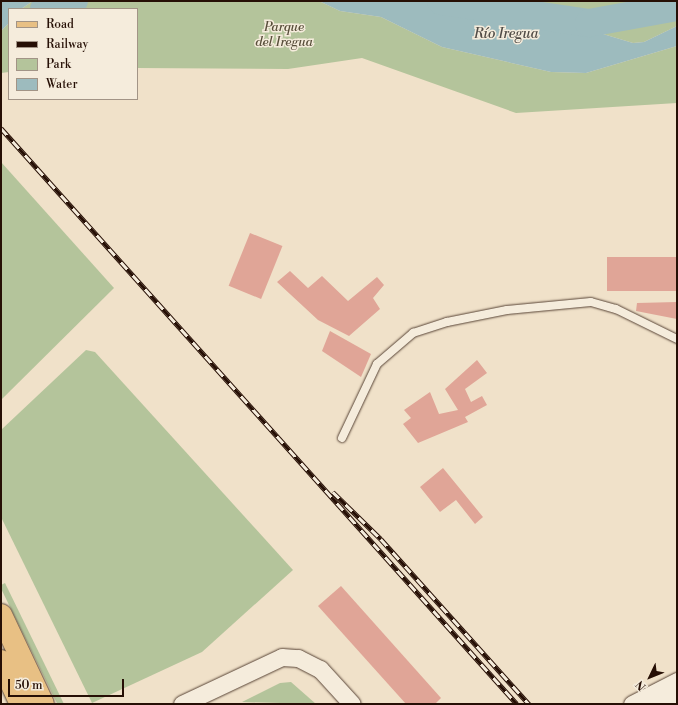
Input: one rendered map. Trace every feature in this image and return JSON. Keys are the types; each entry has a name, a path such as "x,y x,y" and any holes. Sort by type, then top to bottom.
{"main road":[{"path":"1,615 43,704"},
{"path":"1,661 21,704"}],"street":[{"path":"182,704 282,657 298,658 320,669 352,704"},
{"path":"632,704 677,681"},
{"path":"661,704 677,697"}],"lane":[{"path":"342,438 377,364 413,333 447,322 507,310 591,302 616,309 677,339"}],"green space":[{"name":"Parque del Iregua","path":"33,1 319,1 340,11 381,17 442,47 551,72 586,73 677,46 677,103 516,113 362,58 288,69 138,68 138,8 22,8"},
{"path":"493,1 677,1 677,26 644,42 633,43"},
{"path":"8,24 8,72 1,73 1,31"},
{"path":"1,162 114,288 1,400"},
{"path":"86,350 95,352 293,570 202,652 92,703 1,517 1,430"},
{"path":"5,583 64,703 57,704 1,588 1,585"},
{"path":"291,682 316,704 242,702 280,683"}],"water":[{"path":"1,1 33,1 22,8 8,8 8,24 1,31"},
{"name":"Río Iregua","path":"319,1 493,1 633,43 644,42 677,26 677,46 586,73 551,72 442,47 381,17 340,11"}],"building":[{"path":"250,233 282,246 261,299 229,286"},
{"path":"607,257 677,257 677,291 607,291"},
{"path":"290,271 308,288 322,276 348,301 377,277 384,285 373,298 380,309 349,336 318,320 277,282"},
{"path":"677,302 677,319 636,311 637,303"},
{"path":"330,331 371,354 361,377 322,351"},
{"path":"477,360 487,373 465,389 471,402 482,396 487,405 465,417 468,422 418,443 403,424 411,418 404,410 430,392 439,414 458,410 445,389"},
{"path":"443,468 483,517 475,524 456,500 440,512 420,487"},
{"path":"341,586 441,698 435,704 406,704 318,606"}],"waterway":[{"name":"Río Iregua","path":"48,8 74,1"},
{"name":"Río Iregua","path":"441,1 589,23 677,7"}],"railway":[{"path":"1,128 517,704"},
{"path":"333,492 381,539 529,704"}]}
